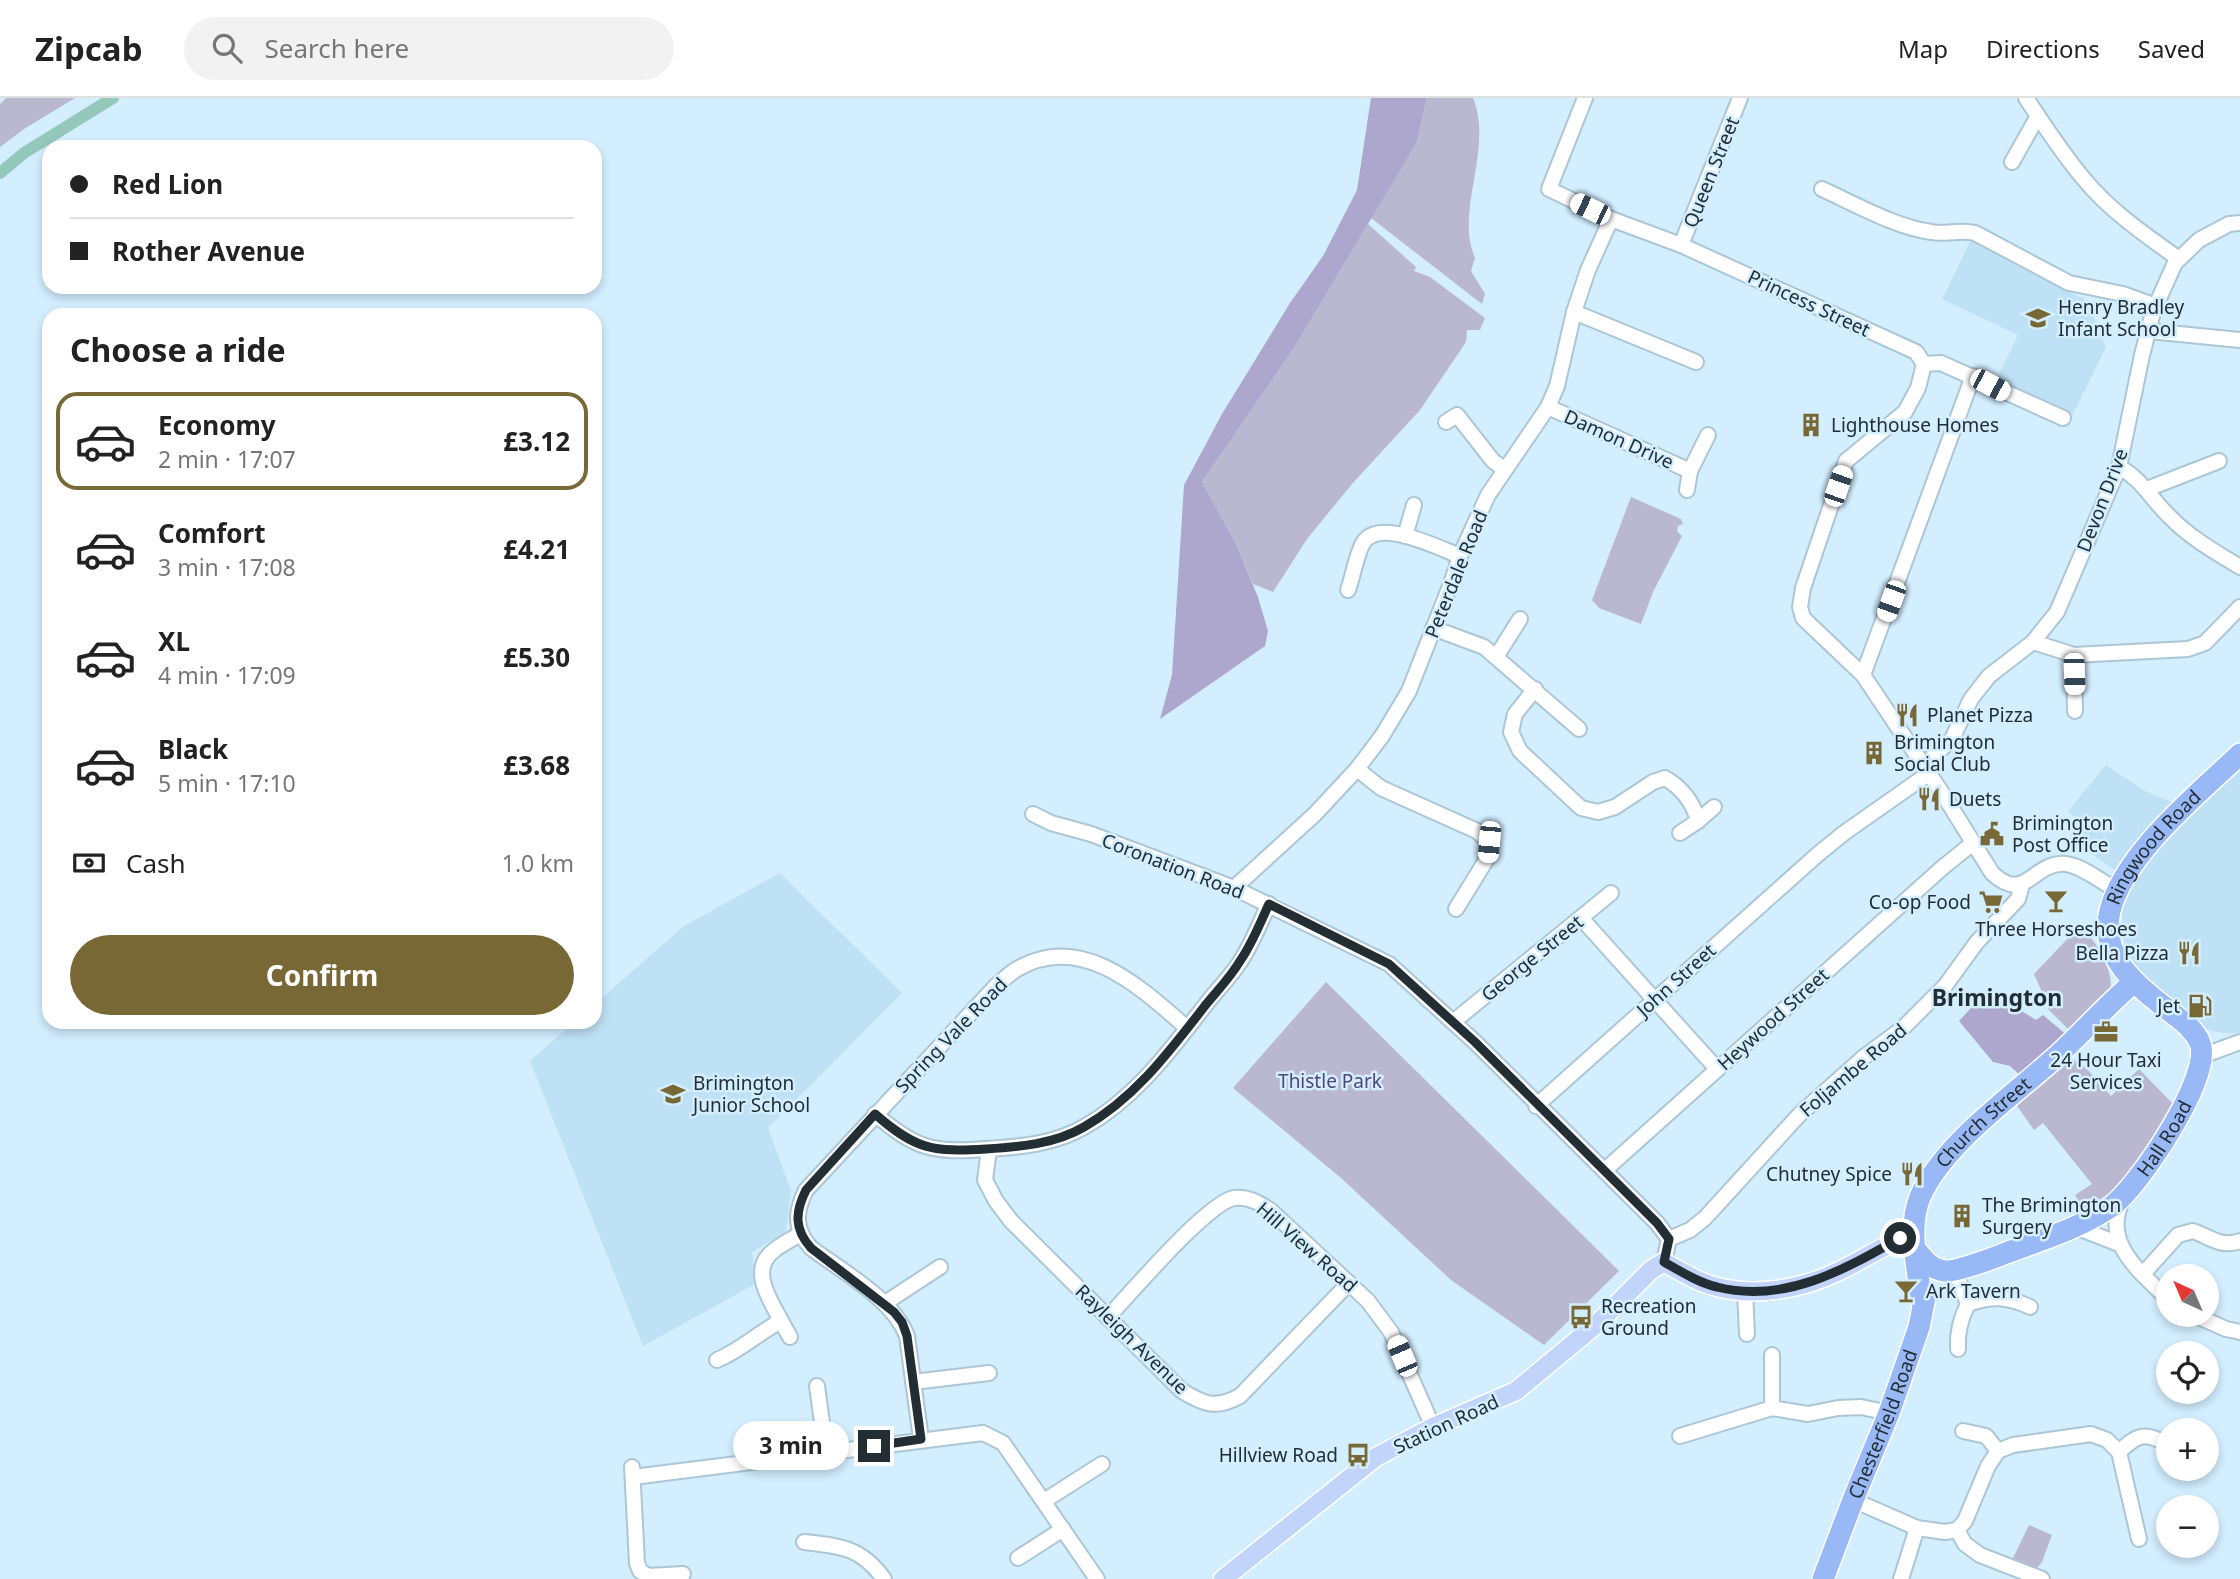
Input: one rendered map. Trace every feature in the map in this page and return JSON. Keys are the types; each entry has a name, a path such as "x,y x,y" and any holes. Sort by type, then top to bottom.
{"highway":[{"name":"Ringwood Road","path":"2202,1056 2200,1043 2191,1029 2134,982 2115,958 2110,946 2108,921 2116,890 2132,865 2172,818 2240,754"},
{"name":"Ringwood Road","path":"2106,1009 2113,982 2115,958"},
{"name":"Church Street","path":"1922,1303 1915,1241 1920,1198 1934,1173 1955,1149 2134,982"},
{"name":"Hall Road","path":"1950,1270 1997,1256 2073,1226 2123,1198 2169,1132 2199,1073 2202,1056"},
{"path":"1915,1241 1933,1267 1950,1270"},
{"name":"Chesterfield Road","path":"1823,1579 1889,1413 1919,1327 1926,1292 1950,1270"}],"main road":[{"path":"1664,1262 1716,1287 1745,1291 1808,1284 1836,1273 1900,1238 1915,1241"},
{"name":"Station Road","path":"1223,1579 1376,1457 1433,1427 1516,1391 1564,1354 1651,1270 1664,1262"}],"street":[{"name":"Princess Street","path":"1585,98 1549,189 1611,219 1681,245 1916,352 1924,364 1941,363 2063,418"},
{"name":"Queen Street","path":"1681,245 1740,98"},
{"path":"2026,98 2084,180 2108,204 2179,259"},
{"path":"2012,162 2038,116"},
{"path":"1822,189 1913,228 1933,233 1966,230 1975,233 2069,284 2123,294 2156,306"},
{"name":"Peterdale Road","path":"1234,888 1315,814 1357,768 1382,736 1409,691 1460,556 1488,495 1548,407 1557,386 1574,312 1588,270 1611,219"},
{"name":"Devon Drive","path":"1925,770 1952,739 1971,699 1989,676 2033,642 2057,612 2119,467 2142,355 2156,306 2175,263 2199,240 2229,224 2240,223"},
{"path":"1574,312 1696,362"},
{"path":"2149,331 2240,340"},
{"path":"1924,364 1918,388 1905,412 1846,461 1802,588 1800,607 1803,618 1863,675 1999,880 2008,885 2022,885 2042,868 2057,864 2070,865 2116,890"},
{"path":"1863,675 1973,376"},
{"name":"Damon Drive","path":"1548,407 1690,471"},
{"path":"1446,422 1457,415 1493,461 1504,469"},
{"name":"Damon Drive","path":"1687,490 1690,471 1708,435"},
{"path":"2147,489 2219,461"},
{"path":"2119,467 2141,481 2167,515 2195,538 2240,567"},
{"path":"1405,536 1414,505"},
{"path":"1348,590 1364,542 1373,534 1388,531 1460,556"},
{"path":"2033,642 2074,655 2188,649 2205,643 2240,607"},
{"path":"1496,657 1520,619"},
{"path":"1433,628 1484,647 1579,729"},
{"path":"2074,655 2075,711"},
{"path":"1535,689 1515,714 1511,732 1520,751 1581,808 1598,812 1615,807 1653,782 1665,778 1676,785 1695,807 1698,821"},
{"path":"1357,768 1381,788 1477,831 1489,842 1488,857 1456,909"},
{"name":"John Street","path":"1536,1106 1817,855 1925,770"},
{"path":"1680,833 1714,807"},
{"name":"Coronation Road","path":"1033,814 1051,823 1091,834 1234,888 1389,964 1453,1022 1536,1106 1605,1170 1669,1239"},
{"name":"Heywood Street","path":"1605,1170 1942,868 1973,844"},
{"name":"Foljambe Road","path":"1669,1239 1690,1230 1705,1218 1800,1114 1855,1065 1902,1029 1945,986 1977,942 2018,899 2022,885"},
{"name":"George Street","path":"1453,1022 1611,893"},
{"path":"875,1114 896,1132 918,1144 935,1150 954,1152 1039,1144 1082,1128 1123,1102 1187,1028 1241,961 1269,904"},
{"path":"1581,918 1717,1069"},
{"name":"Spring Vale Road","path":"799,1228 799,1205 806,1190 996,986 1017,969 1042,959 1066,957 1092,962 1135,984 1187,1028"},
{"path":"2202,1056 2240,1042"},
{"name":"Rayleigh Avenue","path":"989,1149 985,1180 1011,1221 1182,1391 1196,1399 1212,1404 1225,1404 1240,1396 1349,1283"},
{"name":"Hill View Road","path":"1108,1317 1199,1221 1217,1206 1234,1198 1255,1200 1270,1210 1368,1301 1391,1332 1433,1427"},
{"path":"2123,1198 2115,1220 2119,1244 2156,1287"},
{"path":"2073,1226 2119,1244"},
{"path":"790,1337 763,1286 763,1268 771,1253 799,1228 811,1248 885,1304 902,1322 907,1336 921,1439"},
{"path":"2143,1274 2178,1235 2193,1231 2219,1244 2230,1245 2240,1241"},
{"path":"1664,1262 1669,1239"},
{"path":"885,1304 940,1267"},
{"path":"1950,1270 1968,1304"},
{"path":"1745,1291 1747,1334"},
{"path":"1958,1349 1957,1335 1968,1304 2001,1297 2029,1307"},
{"path":"718,1360 738,1351 751,1337 781,1321"},
{"path":"2219,1326 2240,1332"},
{"path":"1772,1355 1772,1408"},
{"path":"914,1382 989,1373"},
{"path":"817,1386 826,1452"},
{"path":"1680,1436 1772,1408 1808,1414 1861,1407 1889,1413"},
{"path":"1964,1431 1986,1436 1998,1451"},
{"path":"683,1574 649,1576 640,1572 637,1563 633,1472 984,1433 1003,1443 1097,1579"},
{"path":"1853,1500 1917,1528 1945,1532 1957,1530 1965,1521 1988,1466 1998,1451 2014,1445 2091,1434 2107,1440 2119,1452 2139,1539"},
{"path":"2119,1452 2135,1437 2152,1435 2156,1438"},
{"path":"1044,1501 1102,1464"},
{"path":"1901,1579 1917,1528"},
{"path":"1018,1558 1063,1529"},
{"path":"1957,1530 1971,1550 2005,1572 2042,1579"},
{"path":"804,1542 844,1547 859,1553 884,1579"}],"shaded area":[{"path":"1371,98 1427,98 1417,142 1294,348 1202,482 1236,544 1258,597 1268,631 1265,646 1160,719 1172,675 1184,485 1222,414 1290,303 1323,256 1357,190"},
{"name":"Henry Bradley Infant School","path":"1971,240 2087,301 2106,347 2072,416 1996,380 2018,335 1942,299"},
{"path":"2106,765 2145,791 2172,802 2140,836 2116,871 2072,840 2084,824 2068,811"},
{"path":"2240,771 2240,1033 2223,1033 2208,1030 2147,980 2128,957 2122,933 2122,911 2131,886 2173,830"},
{"name":"Brimington Junior School","path":"780,873 902,993 768,1128 791,1191 786,1232 752,1252 757,1283 643,1346 530,1061 566,1029 602,1029 602,998 684,926"},
{"path":"1984,994 2004,1000 2036,1020 2043,1015 2068,1036 2022,1077 2010,1066 1993,1062 1959,1021"}],"green space":[{"path":"6,98 75,98 0,147 0,104"},
{"path":"1427,98 1473,98 1479,138 1469,221 1475,258 1471,271 1485,294 1482,304 1371,218 1417,142"},
{"path":"1368,224 1416,267 1414,271 1430,277 1485,318 1480,330 1467,330 1466,342 1420,410 1352,484 1307,539 1273,592 1253,584 1236,544 1202,482 1294,348"},
{"path":"1631,497 1681,519 1683,524 1678,526 1677,531 1682,536 1653,592 1641,624 1599,608 1592,600"},
{"path":"2071,935 2091,938 2105,960 2111,988 2105,1004 2072,1033 2048,1009 2052,1002 2042,992 2034,974"},
{"name":"Thistle Park","path":"1326,982 1619,1271 1544,1345 1451,1280 1341,1178 1233,1088"},
{"path":"2069,1057 2086,1068 2111,1096 2139,1069 2172,1103 2147,1149 2113,1196 2081,1210 2075,1202 2078,1200 2075,1195 2092,1184 2043,1123 2034,1130 2017,1106"},
{"path":"2029,1525 2052,1535 2042,1562 2036,1569 2013,1558"}],"waterway":[{"path":"45,140 113,98"},
{"path":"0,173 42,142"}],"place":[{"name":"Henry Bradley Infant School","path":"2038,318"},
{"name":"Lighthouse Homes","path":"1811,425"},
{"name":"Planet Pizza","path":"1907,715"},
{"name":"Brimington Social Club","path":"1874,753"},
{"name":"Duets","path":"1929,799"},
{"name":"Brimington Post Office","path":"1992,834"},
{"name":"Three Horseshoes","path":"2056,901"},
{"name":"Co-op Food","path":"1991,902"},
{"name":"Bella Pizza","path":"2189,953"},
{"name":"Jet","path":"2200,1006"},
{"name":"24 Hour Taxi Services","path":"2106,1032"},
{"name":"Brimington Junior School","path":"673,1094"},
{"name":"Chutney Spice","path":"1912,1174"},
{"name":"The Brimington Surgery","path":"1962,1216"},
{"name":"Ark Tavern","path":"1906,1291"},
{"name":"Recreation Ground","path":"1581,1317"},
{"name":"Hillview Road","path":"1358,1455"}],"district":[{"name":"Brimington","path":"1997,998"}],"route":[{"path":"874,1446 921,1439 907,1336 902,1322 894,1312 811,1248 802,1238 797,1222 799,1205 806,1190 875,1114 896,1132 918,1144 935,1150 954,1152 1039,1144 1082,1128 1123,1102 1187,1028 1241,961 1269,904 1389,964 1475,1042 1536,1106 1657,1223 1669,1239 1664,1262 1716,1287 1745,1291 1770,1290 1808,1284 1836,1273 1900,1238"}]}
